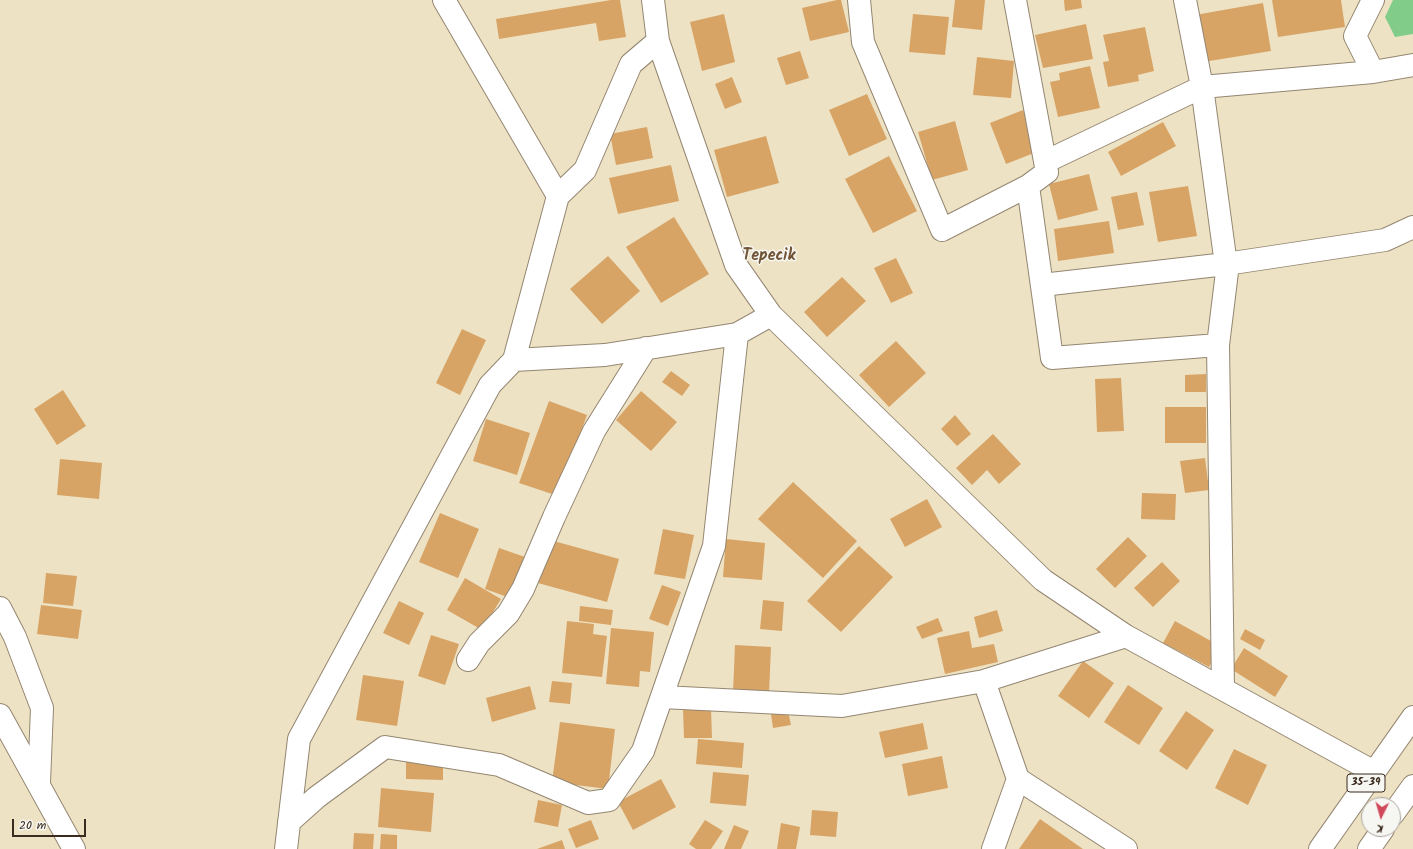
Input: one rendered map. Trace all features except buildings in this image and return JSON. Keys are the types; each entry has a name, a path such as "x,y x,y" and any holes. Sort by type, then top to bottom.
{"street":[{"path":"444,0 558,196"},
{"path":"653,0 658,41 736,265 771,315 1043,580 1126,636 1374,772"},
{"path":"859,0 864,42 942,230 1028,186 1047,172 1015,0"},
{"path":"1185,0 1202,87 1227,272 1218,345 1223,688"},
{"path":"1373,0 1355,36 1373,72"},
{"path":"286,849 298,739 490,385 514,360 558,196 585,170 631,64 658,41"},
{"path":"1045,162 1202,87 1373,72 1413,65"},
{"path":"1028,186 1052,358 1218,345"},
{"path":"1042,285 1226,264 1385,240 1413,227"},
{"path":"514,360 605,355 737,334 771,315"},
{"path":"289,822 317,797 385,747 499,765 588,803 609,800 643,751 714,546 737,334"},
{"path":"468,660 479,643 508,614 523,589 554,517 594,431 646,348"},
{"path":"0,608 15,637 42,708 39,783"},
{"path":"662,697 842,706 984,681 1126,636"},
{"path":"984,681 1018,779 1126,849"},
{"path":"0,716 39,783 74,849"},
{"name":"35-39","path":"1320,849 1413,717"},
{"path":"993,849 1018,779"},
{"path":"1401,803 1413,786"},
{"path":"1369,849 1377,837"}],"green space":[{"path":"1393,0 1413,0 1413,34 1395,37 1385,17"}],"district":[{"name":"Tepecik","path":"769,257"}]}
